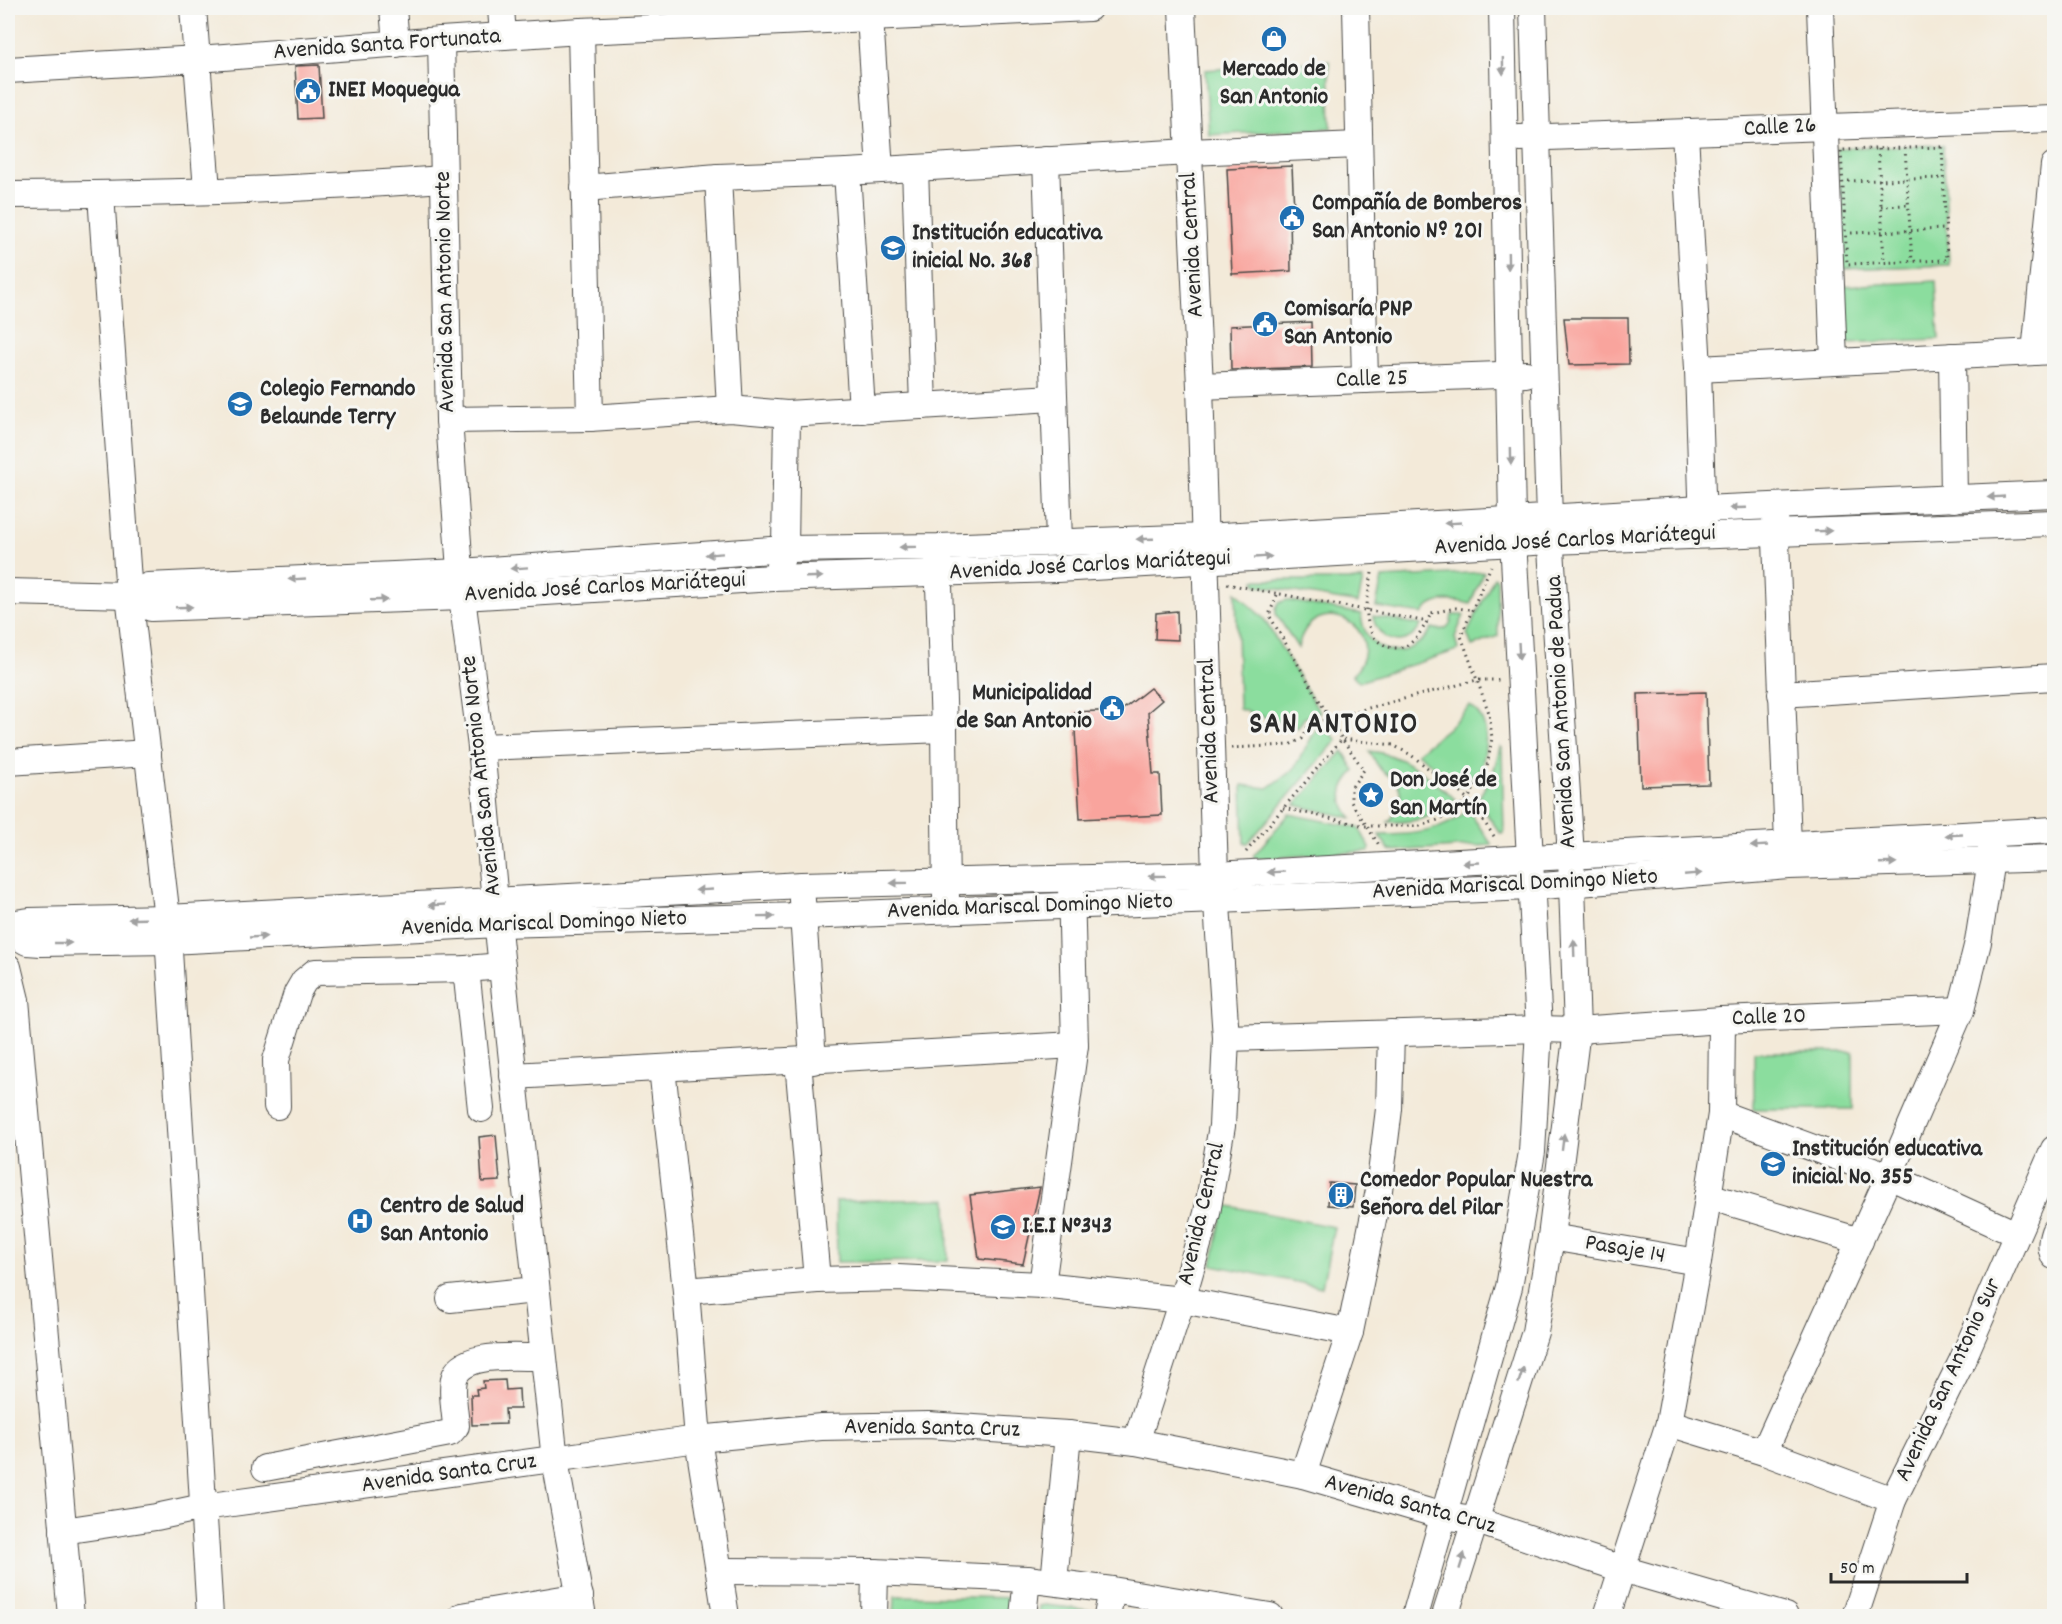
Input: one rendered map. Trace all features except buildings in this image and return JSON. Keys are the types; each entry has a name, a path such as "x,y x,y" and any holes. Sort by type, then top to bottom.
{"street":[{"path":"193,8 207,190"},
{"path":"393,8 396,44"},
{"path":"501,8 502,36"},
{"name":"Avenida Santa Fortunata","path":"8,70 198,59 812,14 870,18 957,10 1089,8"},
{"name":"Avenida Central","path":"1136,1442 1182,1300 1207,1213 1222,1126 1226,1038 1215,875 1200,386 1182,8"},
{"path":"1356,8 1365,380"},
{"name":"Avenida San Antonio de Padua","path":"1415,1617 1509,1287 1532,1152 1539,1029 1513,532 1502,8"},
{"name":"Avenida San Antonio de Padua","path":"1445,1617 1535,1332 1551,1237 1577,1030 1572,884 1550,529 1533,8"},
{"path":"1820,8 1833,361"},
{"path":"870,18 880,170"},
{"path":"581,31 590,417"},
{"name":"Avenida San Antonio Norte","path":"441,40 442,179 449,420 461,584 481,747 535,1290 555,1460 581,1606"},
{"name":"Calle 26","path":"1504,138 2055,119"},
{"path":"1685,133 1698,369 1703,535"},
{"path":"584,188 718,177 1358,145"},
{"path":"1046,160 1059,541"},
{"path":"1698,369 2045,352 2055,165"},
{"path":"915,168 923,406"},
{"path":"847,172 862,410"},
{"path":"718,177 730,409"},
{"path":"8,195 101,195 370,185 442,179"},
{"path":"101,195 129,595 168,929 210,1617"},
{"path":"1952,356 1954,499"},
{"name":"Calle 25","path":"1200,386 1545,373"},
{"path":"449,420 590,417 730,409 788,414 1053,398"},
{"path":"773,578 785,549 788,414"},
{"name":"Avenida José Carlos Mariátegui","path":"8,592 129,595 148,586 461,584 938,574 1204,549 1550,529 1702,509 2055,494"},
{"path":"1774,506 1788,844"},
{"name":"Avenida José Carlos Mariátegui","path":"1550,529 1703,535 2055,522"},
{"name":"Avenida José Carlos Mariátegui","path":"461,584 785,549 938,547 1059,541 1204,549"},
{"path":"938,547 944,729 946,910"},
{"path":"1781,694 2055,677"},
{"path":"481,747 944,729"},
{"path":"8,762 148,753"},
{"name":"Avenida Mariscal Domingo Nieto","path":"8,931 27,942 41,943 168,929 496,913 801,885 1215,875 1529,860 2055,830"},
{"path":"1764,1452 1889,1176 1961,1010 1978,942 1991,860 1990,833"},
{"name":"Avenida Mariscal Domingo Nieto","path":"496,913 803,916 1530,887 1789,866 2055,858"},
{"path":"1042,1285 1075,1045 1070,878"},
{"path":"1007,880 1007,908"},
{"path":"801,885 805,1061 817,1280"},
{"name":"Avenida Mariscal Domingo Nieto","path":"8,924 29,921 168,929"},
{"path":"277,1106 276,1060 297,993 304,981 315,972 466,969 502,966"},
{"path":"8,967 17,1010 70,1617"},
{"path":"466,969 481,1109"},
{"name":"Calle 20","path":"1226,1038 1539,1029 1577,1030 1722,1020 1961,1010"},
{"path":"1607,1617 1669,1423 1698,1262 1720,1114 1722,1020"},
{"path":"1303,1475 1350,1332 1380,1190 1389,1109 1391,1034"},
{"path":"513,1076 1075,1045"},
{"path":"662,1068 686,1292 698,1439 726,1617"},
{"path":"1720,1114 1889,1176 2016,1234"},
{"name":"Avenida San Antonio Sur","path":"1855,1617 1893,1500 1962,1361 2055,1149"},
{"path":"1708,1196 1860,1241"},
{"path":"2055,1232 2051,1241 2051,1249 2055,1256"},
{"name":"Pasaje 14","path":"1551,1237 1698,1262"},
{"path":"686,1292 817,1280 898,1278 1042,1285 1182,1300 1350,1332"},
{"path":"450,1299 535,1290"},
{"path":"265,1468 450,1433 456,1426 454,1380 459,1369 467,1362 479,1358 543,1357"},
{"path":"1669,1423 1764,1452 1893,1500"},
{"name":"Avenida Santa Cruz","path":"63,1531 203,1508 698,1439 821,1427 916,1425 1068,1434 1136,1442 1303,1475 1443,1515 1474,1520 1622,1569 1785,1617"},
{"path":"1054,1582 1068,1434"},
{"path":"719,1571 875,1572 1027,1579 1112,1590 1265,1616"},
{"path":"874,1617 875,1572"},
{"path":"1023,1617 1027,1579"},
{"path":"1107,1617 1112,1590"},
{"path":"462,1617 581,1606"}],"path":[{"path":"1942,147 1947,260 1847,264 1841,150 1878,149 1942,147"},
{"path":"1905,148 1912,262"},
{"path":"1878,149 1884,262"},
{"path":"1843,182 1943,178"},
{"path":"1881,206 1908,205"},
{"path":"1846,234 1945,229"},
{"path":"1486,562 1501,569"},
{"path":"1283,808 1365,826 1420,826 1444,818 1468,799 1487,767 1492,738 1489,713 1461,636 1492,565"},
{"path":"1372,573 1366,611 1372,634 1382,645 1396,649 1409,644 1428,622 1431,614 1456,608 1472,610"},
{"path":"1229,575 1222,583 1428,622"},
{"path":"1277,595 1269,615 1342,739 1364,770 1351,788 1351,802 1382,849"},
{"path":"1229,749 1289,745 1302,739 1309,725 1330,718 1477,680 1504,680"},
{"path":"1342,739 1393,745 1411,755 1468,799 1496,840"},
{"path":"1239,860 1342,739"}],"green space":[{"path":"1329,61 1331,128 1209,135 1205,70"},
{"path":"1943,145 1949,265 1843,269 1837,148"},
{"path":"1936,281 1939,339 1846,343 1843,286"},
{"path":"1484,572 1470,604 1456,601 1437,602 1422,614 1376,607 1382,578"},
{"path":"1494,577 1497,579 1498,636 1472,646 1467,634"},
{"path":"1255,580 1363,580 1358,603 1256,585"},
{"path":"1236,592 1264,619 1320,712 1304,718 1298,728 1239,709"},
{"path":"1286,600 1361,614 1364,628 1370,639 1379,647 1390,651 1401,651 1412,647 1432,628 1446,628 1452,615 1464,615 1455,637 1458,650 1359,682 1353,675 1363,658 1364,642 1357,629 1346,620 1332,616 1318,619 1306,629 1298,648 1276,614 1279,603"},
{"path":"1373,616 1421,625 1409,638 1401,641 1394,640 1380,632"},
{"path":"1470,706 1482,719 1486,745 1481,772 1473,774 1461,787 1417,753 1448,728"},
{"path":"1317,728 1330,733 1337,740 1248,843 1244,843 1242,785 1268,788 1293,770"},
{"path":"1500,747 1502,749 1504,833 1501,834 1477,801 1493,773"},
{"path":"1343,751 1355,771 1343,788 1342,794 1344,806 1352,818 1295,805"},
{"path":"1369,751 1393,756 1405,762 1426,775 1455,799 1439,811 1424,818 1408,822 1388,822 1395,814 1399,804 1399,788 1394,779 1380,769"},
{"path":"1468,810 1492,845 1390,851 1379,835 1415,833 1437,828 1448,824"},
{"path":"1289,814 1359,828 1370,848 1369,851 1255,859 1253,856"},
{"path":"1754,1052 1853,1052 1853,1109 1754,1109"},
{"path":"947,1199 948,1261 837,1262 836,1201"},
{"path":"1224,1205 1334,1227 1322,1287 1212,1265"},
{"path":"895,1596 1025,1598 1022,1616 894,1616"},
{"path":"1039,1606 1097,1611 1096,1616 1038,1616"}],"place":[{"name":"Mercado de San Antonio","path":"1274,39"},
{"name":"INEI Moquegua","path":"308,91"},
{"name":"Compañía de Bomberos San Antonio Nº 201","path":"1292,218"},
{"name":"Institución educativa inicial No. 368","path":"893,248"},
{"name":"Comisaría PNP San Antonio","path":"1265,324"},
{"name":"Colegio Fernando Belaunde Terry","path":"240,404"},
{"name":"Municipalidad de San Antonio","path":"1112,708"},
{"name":"Don José de San Martín","path":"1371,795"},
{"name":"Institución educativa inicial No. 355","path":"1773,1164"},
{"name":"Comedor Popular Nuestra Señora del Pilar","path":"1341,1195"},
{"name":"Centro de Salud San Antonio","path":"360,1221"},
{"name":"I.E.I N°343","path":"1003,1227"}],"district":[{"name":"SAN ANTONIO","path":"1334,726"}]}
